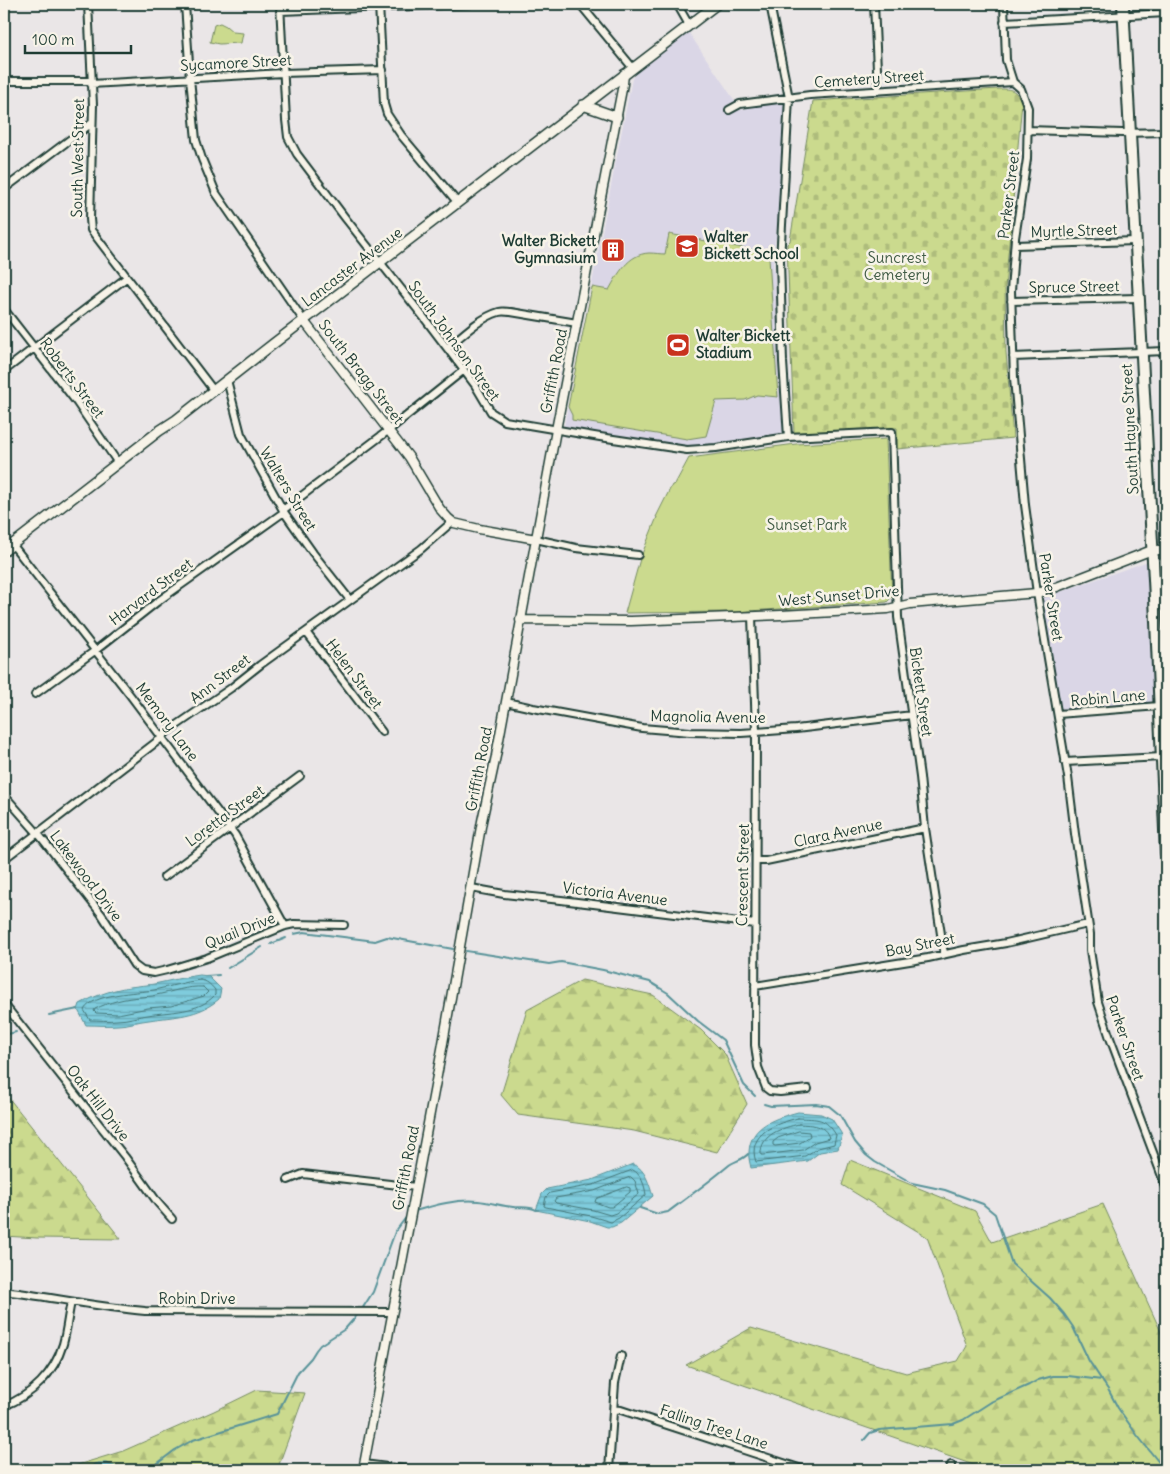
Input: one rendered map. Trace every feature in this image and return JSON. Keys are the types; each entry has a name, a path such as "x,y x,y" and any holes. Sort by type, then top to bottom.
{"main road":[{"name":"Lancaster Avenue","path":"4,551 716,4"},
{"name":"South Hayne Street","path":"1123,4 1166,853"},
{"path":"583,105 617,117"}],"street":[{"name":"South West Street","path":"88,4 92,123 91,230 126,278 214,390"},
{"name":"South Bragg Street","path":"185,4 196,140 216,193 304,321 389,430 422,477 440,509 452,522"},
{"name":"South Johnson Street","path":"280,4 288,137 298,154 380,263 464,370 491,412 498,417 505,421 556,430 687,450 716,448 788,437 892,432"},
{"path":"280,11 379,5 469,4"},
{"path":"580,4 632,68"},
{"path":"676,4 689,25"},
{"path":"770,4 789,98 780,261 783,362 788,437"},
{"path":"874,4 878,91"},
{"name":"Parker Street","path":"1004,4 1006,60 1013,82 1021,89 1028,108 1027,159 1015,245 1011,301 1013,357 1025,505 1037,593 1066,762 1074,834 1098,1002 1166,1187"},
{"path":"379,5 384,104 387,114 401,135 458,203"},
{"path":"1004,22 1166,13"},
{"name":"Sycamore Street","path":"4,81 91,83 383,70"},
{"name":"Griffith Road","path":"364,1467 520,620 624,74"},
{"name":"Cemetery Street","path":"729,110 740,104 789,98 1013,82"},
{"path":"4,190 92,123"},
{"path":"1028,130 1129,133 1166,132"},
{"name":"Myrtle Street","path":"1015,245 1135,241"},
{"path":"4,371 126,278"},
{"name":"Spruce Street","path":"1011,301 1138,298"},
{"name":"Roberts Street","path":"4,309 77,403 118,463"},
{"path":"446,348 489,316 500,312 511,312 577,323"},
{"path":"1013,357 1166,351"},
{"name":"Harvard Street","path":"35,694 96,650 157,602 284,511 464,370"},
{"name":"Walters Street","path":"227,380 241,434 284,511 313,553 350,600"},
{"name":"Bickett Street","path":"892,432 898,607 925,828 944,954"},
{"path":"452,522 478,529 576,548 638,555"},
{"name":"Ann Street","path":"4,859 168,732 421,549 452,522"},
{"name":"Memory Lane","path":"12,544 96,650 230,828 285,926"},
{"path":"1152,550 1166,550"},
{"name":"West Sunset Drive","path":"520,620 631,621 752,616 898,607 910,604 1037,593 1152,550"},
{"name":"Crescent Street","path":"752,616 756,732 755,1045 758,1067 766,1088 770,1091 780,1092 808,1089"},
{"name":"Helen Street","path":"306,632 382,732"},
{"name":"Magnolia Avenue","path":"506,702 651,729 690,732 741,733 796,729 912,715"},
{"name":"Robin Lane","path":"1058,714 1160,706"},
{"path":"1066,762 1162,757"},
{"name":"Loretta Street","path":"164,877 300,776"},
{"name":"Lakewood Drive","path":"4,795 38,833 102,915 134,965 147,972"},
{"name":"Clara Avenue","path":"756,861 766,861 925,828"},
{"name":"Victoria Avenue","path":"471,888 504,894 755,924"},
{"name":"Quail Drive","path":"147,972 160,972 207,958 285,926 294,924 344,925"},
{"name":"Bay Street","path":"755,986 896,964 1006,943 1088,924"},
{"name":"Oak Hill Drive","path":"4,1004 125,1157 158,1203 172,1218"},
{"path":"288,1180 303,1174 416,1187"},
{"name":"Robin Drive","path":"4,1291 111,1308 145,1311 392,1312"},
{"path":"4,1406 18,1400 38,1386 53,1367 63,1344 71,1302"},
{"path":"608,1470 616,1383 621,1356"},
{"name":"Falling Tree Lane","path":"614,1409 806,1470"},
{"path":"364,1467 410,1470"}],"shaded area":[{"name":"Walter Bickett School","path":"689,33 741,110 785,102 785,136 773,255 784,435 686,447 564,426 632,79 636,73"},
{"path":"1157,558 1166,558 1166,763 1163,702 1061,711 1043,598"}],"green space":[{"path":"220,23 233,32 243,33 241,43 219,44 210,42 214,25"},
{"name":"Suncrest Cemetery","path":"998,89 1013,91 1022,102 1005,288 1006,352 1013,438 897,449 897,428 794,433 787,244 790,241 813,101"},
{"name":"Walter Bickett Stadium","path":"669,234 764,252 769,258 778,397 757,395 745,400 716,401 706,436 687,439 572,420 568,407 592,287 609,290 624,266 635,257 649,253 665,254"},
{"name":"Sunset Park","path":"886,439 892,597 887,602 734,612 625,613 640,559 656,517 672,485 675,484 689,458 796,444"},
{"path":"582,980 653,995 701,1030 725,1054 747,1104 717,1152 634,1131 518,1115 501,1095 527,1010"},
{"path":"4,1092 121,1239 4,1236"},
{"path":"850,1160 975,1211 992,1242 1103,1204 1166,1343 1166,1470 988,1470 686,1365 751,1328 906,1373 958,1361 967,1346 927,1237 842,1185"},
{"path":"257,1390 305,1393 277,1470 34,1470 71,1467 123,1451"}],"water":[{"path":"200,975 208,976 221,989 219,999 211,1005 194,1012 126,1024 86,1025 78,1010 80,1004 108,992"},
{"path":"798,1112 821,1114 832,1119 842,1136 838,1149 820,1152 808,1161 751,1168 749,1160 750,1143 759,1129 773,1120"},
{"path":"633,1164 644,1173 653,1196 621,1223 607,1227 590,1221 536,1210 542,1194 547,1189 592,1180"},
{"path":"98,1463 106,1463 125,1470 87,1470"}],"waterway":[{"path":"294,934 304,932 375,941 387,937 453,949"},
{"path":"271,944 286,938"},
{"path":"228,968 262,947"},
{"path":"466,951 549,964 561,962 650,982 668,993 698,1021 723,1040 744,1085 755,1096"},
{"path":"206,976 219,975"},
{"path":"49,1015 78,1009"},
{"path":"4,1035 16,1032"},
{"path":"764,1104 771,1106 816,1104 829,1106 840,1115 855,1142 875,1162 912,1183 945,1190 983,1204 995,1214 1012,1264 1050,1298 1064,1314 1073,1327 1089,1361 1118,1408 1165,1470"},
{"path":"640,1208 658,1214 668,1212 728,1166 748,1154"},
{"path":"415,1211 462,1201 538,1210"},
{"path":"362,1309 373,1292 395,1232 407,1216"},
{"path":"145,1470 193,1440 277,1414 298,1372 320,1345 345,1329 359,1313"},
{"path":"864,1440 870,1433 879,1430 953,1424 963,1420 991,1402 1038,1380 1053,1376 1102,1380"}],"place":[{"name":"Walter Bickett School","path":"687,246"},
{"name":"Walter Bickett Gymnasium","path":"613,250"},
{"name":"Walter Bickett Stadium","path":"678,345"}]}
